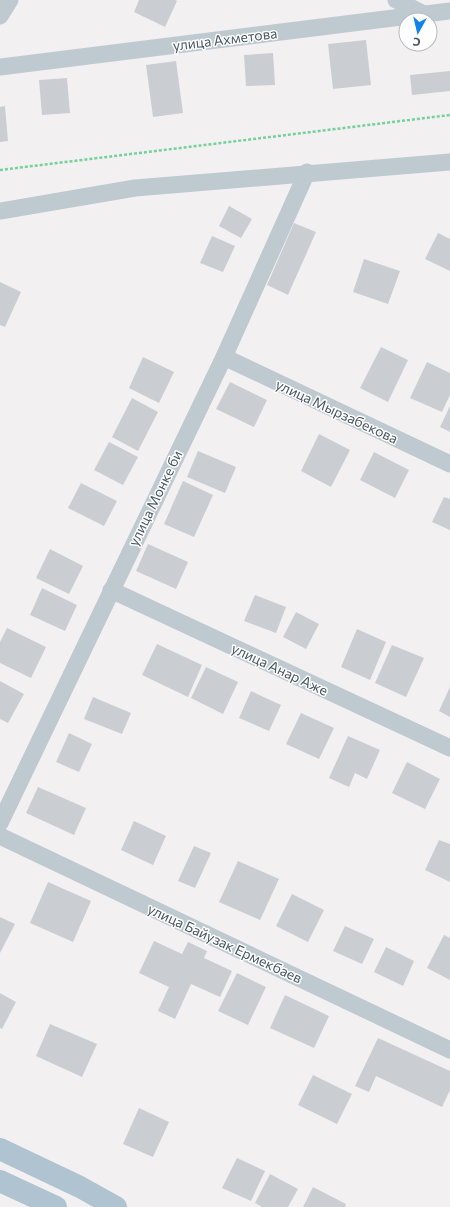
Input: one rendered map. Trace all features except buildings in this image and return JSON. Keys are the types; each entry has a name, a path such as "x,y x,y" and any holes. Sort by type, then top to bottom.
{"main road":[{"path":"0,1148 80,1187 116,1207"},
{"path":"0,1181 56,1207"}],"street":[{"path":"0,16 10,0"},
{"path":"396,0 420,12"},
{"name":"улица Ахметова","path":"438,12 450,11"},
{"name":"улица Ахметова","path":"0,67 398,17"},
{"path":"0,211 135,188 307,172 449,162"},
{"name":"улица Монке би","path":"0,823 224,358 307,172"},
{"name":"улица Мырзабекова","path":"224,358 450,464"},
{"name":"улица Анар Аже","path":"111,590 450,748"},
{"name":"улица Байузак Ермекбаев","path":"0,836 450,1050"}],"path":[{"path":"0,170 450,115"}]}
